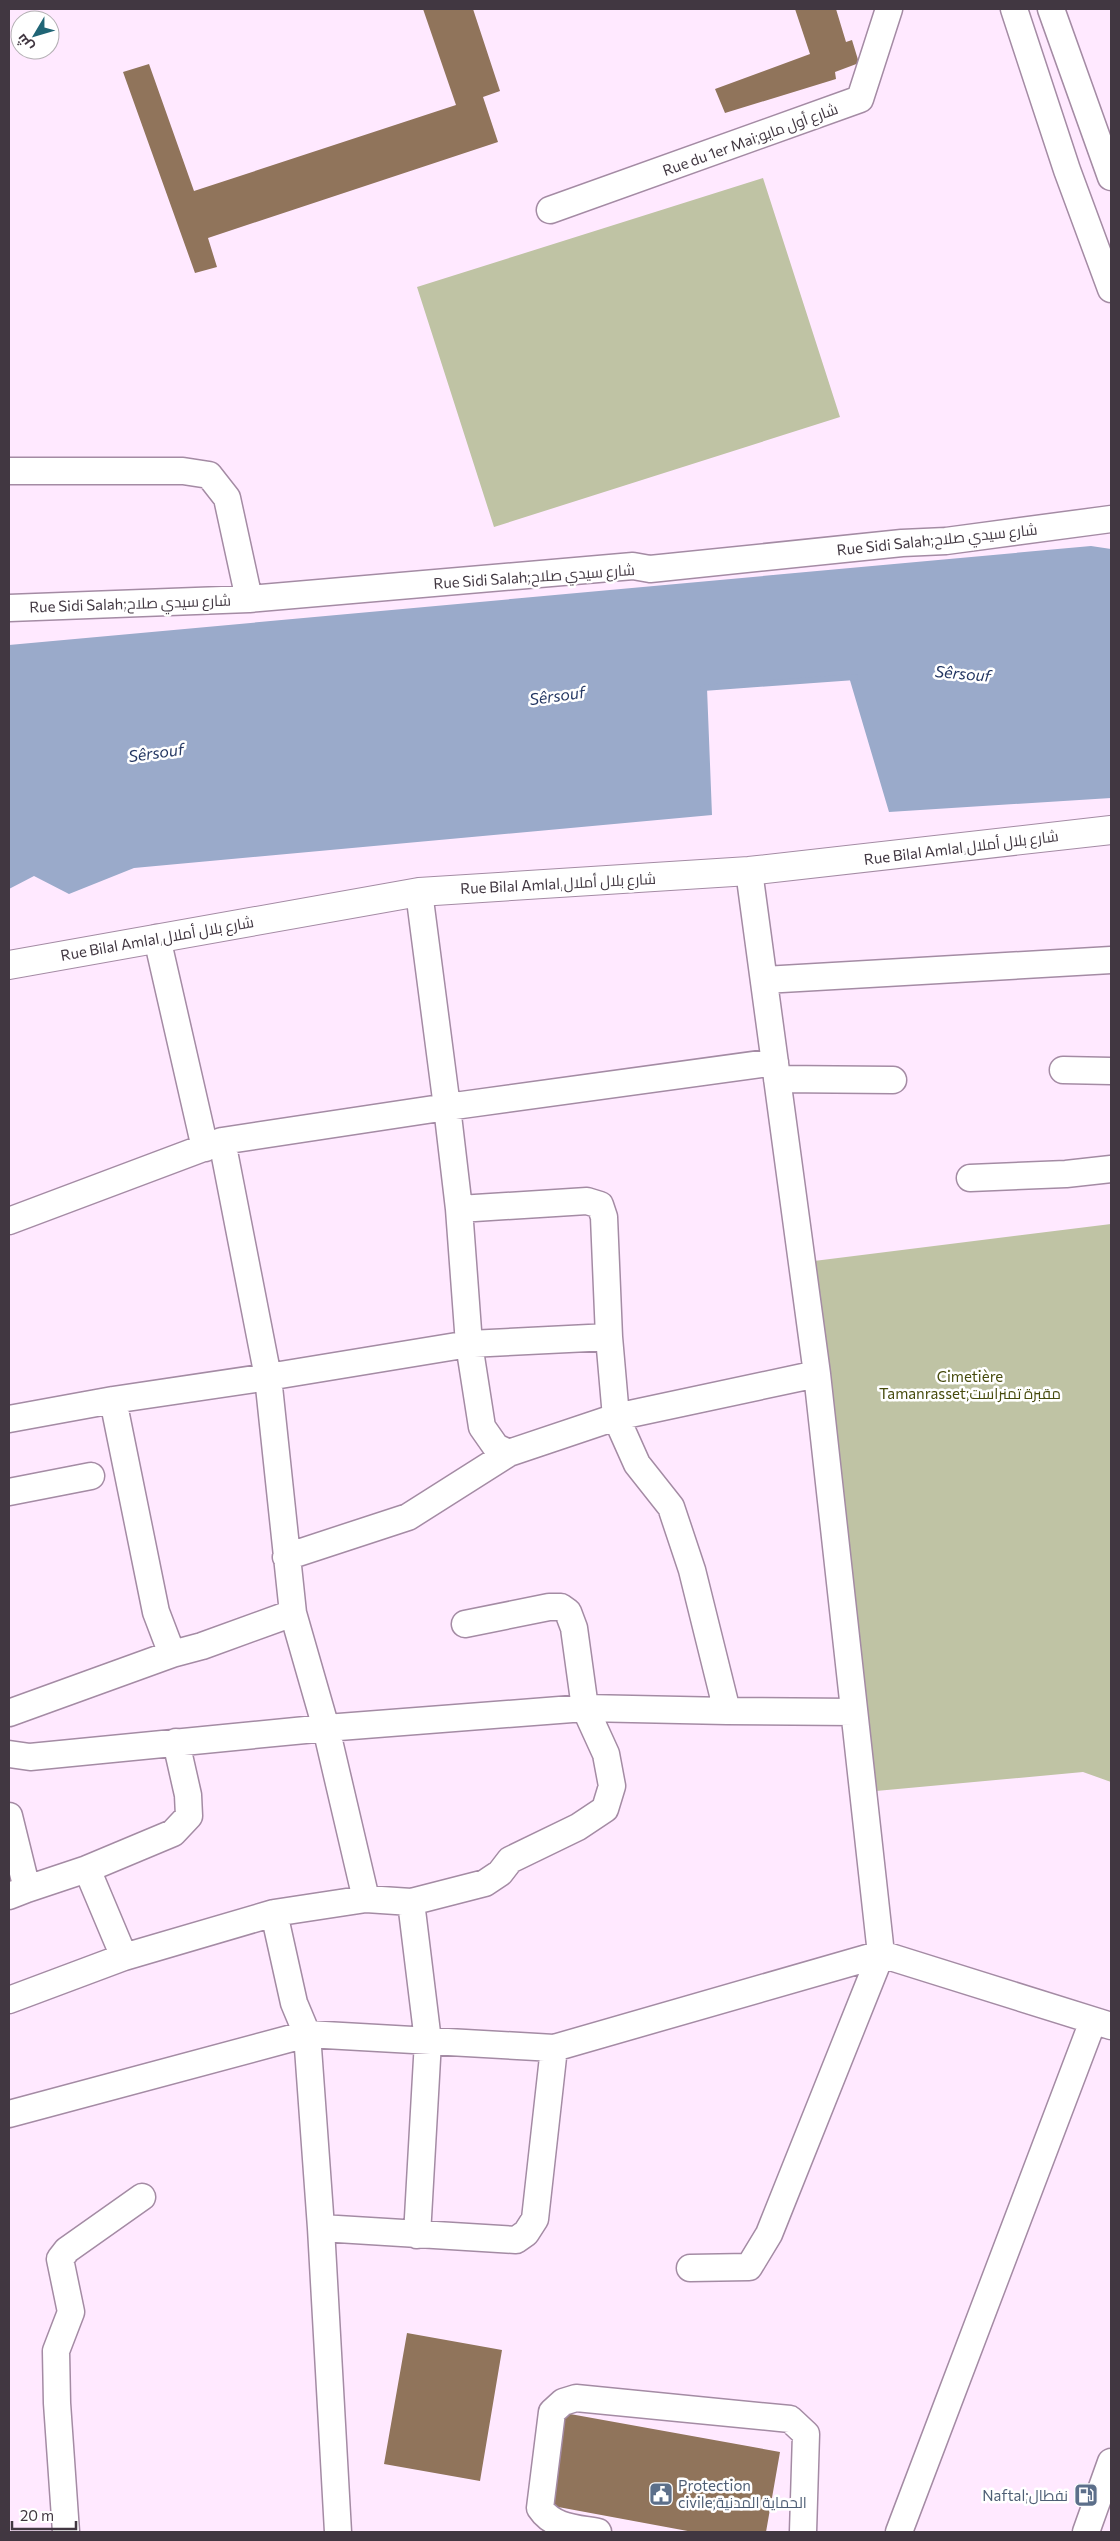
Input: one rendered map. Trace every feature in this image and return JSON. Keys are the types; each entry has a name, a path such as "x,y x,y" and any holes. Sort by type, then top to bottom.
{"main road":[{"name":"Rue Bilal Amlal,شارع بلال أملال","path":"9,965 419,892 749,872 1111,830"}],"street":[{"name":"Rue du 1er Mai;شارع أول مايو","path":"550,210 860,99 889,9"},
{"path":"1014,9 1068,170 1111,289"},
{"path":"1052,9 1110,173 1068,170"},
{"path":"9,471 183,471 209,475 227,498 249,599"},
{"name":"Rue Sidi Salah;شارع سيدي صلاح","path":"1057,526 1111,503"},
{"name":"Rue Sidi Salah;شارع سيدي صلاح","path":"9,608 249,599 633,566 650,569 902,543 946,541 1111,519"},
{"path":"690,2268 749,2267 769,2234 881,1954 817,1374 749,872"},
{"path":"419,892 459,1210 469,1344 482,1427 496,1447 509,1453"},
{"path":"157,938 213,1144 268,1377 292,1613 326,1728 366,1899"},
{"path":"764,980 1111,960"},
{"path":"1063,1070 1111,1071"},
{"path":"9,1221 213,1144 447,1107 776,1071 893,1080"},
{"path":"970,1178 1066,1174 1111,1169"},
{"path":"459,1210 587,1200 600,1205 604,1217 609,1337 616,1417 637,1464 671,1506 692,1570 727,1712"},
{"path":"9,1419 113,1400 469,1344 609,1337"},
{"path":"286,1556 408,1517 509,1453 616,1417 817,1374"},
{"path":"113,1400 156,1612 172,1654"},
{"path":"9,1492 90,1476"},
{"path":"9,2000 124,1957 274,1913 366,1899 411,1902 485,1883 500,1873 510,1860 578,1827 605,1809 612,1786 608,1762 585,1708 574,1628 568,1612 561,1607 549,1607 465,1624"},
{"path":"9,1714 172,1654 202,1646 292,1613"},
{"path":"9,1754 30,1757 326,1728 585,1708 727,1712 854,1712"},
{"path":"9,1816 18,1892 87,1869 173,1833 189,1816 188,1795 176,1742"},
{"path":"87,1869 124,1957"},
{"path":"411,1902 428,2041 417,2235"},
{"path":"274,1913 294,2003 306,2034 321,2228 338,2532"},
{"path":"9,2114 306,2034 554,2048 881,1954 1102,2023 899,2532"},
{"path":"321,2228 516,2240 526,2233 536,2219 554,2048"},
{"path":"66,2532 56,2403 56,2351 71,2312 60,2258 67,2250 142,2197"},
{"path":"598,2532 552,2521 540,2508 552,2412 564,2402 576,2398 790,2419 806,2434 804,2532"},
{"path":"1086,2532 1111,2462"}],"green space":[{"path":"763,178 840,417 494,527 417,287"},
{"name":"Cimetière Tamanrasset;مقبرة تمنراست","path":"1111,1224 1111,1782 1083,1772 876,1791 814,1261"}],"water":[{"path":"1091,546 1111,549 1111,798 889,812 849,677 707,688 712,815 134,868 69,894 34,876 9,889 9,645"}],"building":[{"path":"423,9 473,9 500,91 483,97 498,142 208,238 217,267 195,273 123,72 149,64 194,191 456,105"},
{"path":"795,9 836,9 846,42 852,40 859,63 835,72 836,79 725,113 715,89 810,54"},
{"path":"407,2333 502,2350 480,2481 384,2464"},
{"path":"559,2412 780,2452 766,2532 693,2532 542,2504"}],"waterway":[{"name":"Sêrsouf","path":"703,688 855,677"}],"place":[{"name":"Protection civile;الحماية المدنية","path":"661,2494"},
{"name":"Naftal;نفطال","path":"1086,2495"}]}
